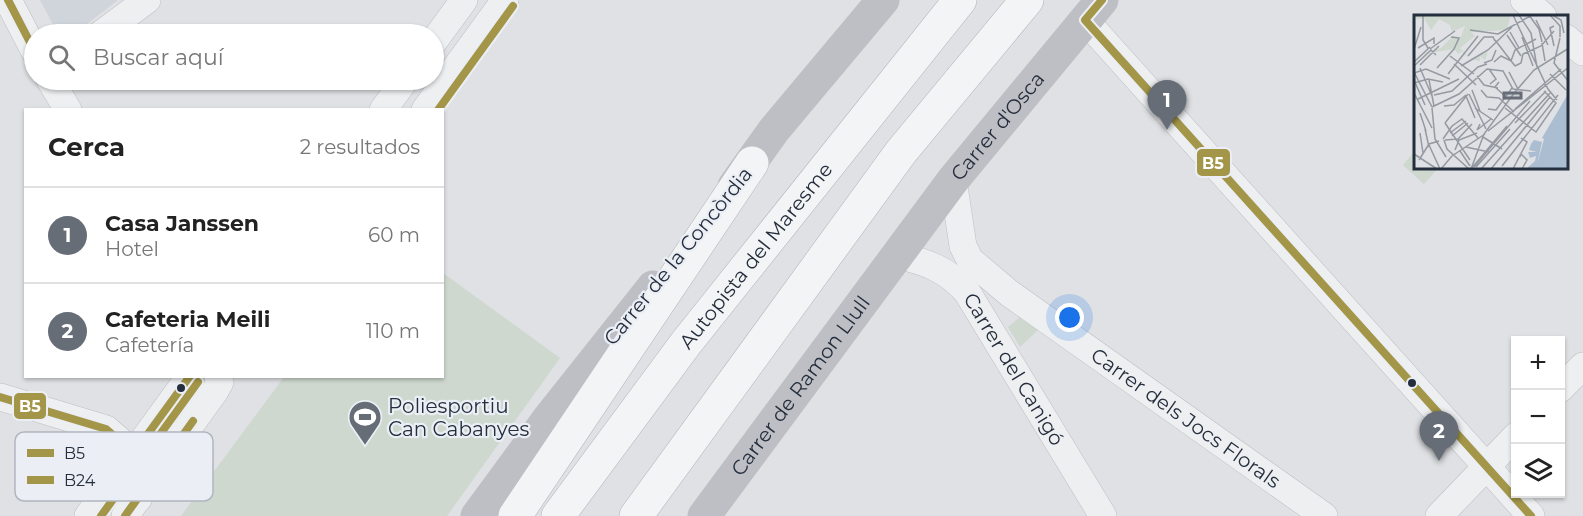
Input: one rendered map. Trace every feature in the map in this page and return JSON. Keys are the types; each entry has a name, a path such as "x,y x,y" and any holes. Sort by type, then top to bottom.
{"highway":[{"name":"Autopista del Maresme","path":"558,516 686,343 960,0"},
{"path":"636,516 901,152 1027,0"},
{"path":"515,516 752,163"}],"street":[{"path":"8,0 24,31"},
{"path":"115,24 147,0"},
{"path":"444,27 464,0"},
{"path":"476,39 467,32 464,25 479,4 477,0"},
{"path":"444,83 505,0"},
{"name":"Carrer de la Concòrdia","path":"477,516 549,418 752,163 774,130 883,0"},
{"path":"1524,0 1542,15"},
{"path":"1094,10 1531,516"},
{"name":"Carrer d'Osca","path":"897,255 953,180 1094,10"},
{"path":"1568,40 1583,52"},
{"path":"56,90 67,108"},
{"path":"384,108 398,90"},
{"path":"425,108 439,90"},
{"name":"Carrer dels Jocs Florals","path":"953,180 963,246 970,260 1009,293 1324,516"},
{"name":"Carrer de Ramon Llull","path":"704,516 897,255"},
{"name":"Carrer del Canigó","path":"897,255 932,264 957,280 967,292 1103,516"},
{"path":"1565,384 1583,366"},
{"path":"149,432 189,378"},
{"path":"185,432 215,391 220,382 219,378"},
{"path":"0,398 106,429 110,432"},
{"path":"1439,516 1511,440"},
{"path":"88,516 99,501"}],"shaded area":[{"path":"40,0 118,0 87,24 53,24"},
{"path":"1414,152 1414,170 1436,170 1424,184 1403,165"},
{"name":"Poliesportiu Can Cabanyes","path":"444,274 560,358 447,516 181,516 192,501 213,501 213,473 283,378 444,378"},
{"path":"1020,317 1038,330 1020,347 1008,327"}],"transit line":[{"name":"B5","path":"8,0 24,31"},
{"name":"B5","path":"1102,0 1085,20 1531,516"},
{"name":"B24","path":"439,108 513,6"},
{"name":"B5","path":"149,432 189,378"},
{"name":"B24","path":"162,432 198,382"},
{"name":"B5","path":"0,397 110,432"},
{"name":"B5","path":"185,432 193,421"},
{"name":"B24","path":"101,516 112,501"},
{"name":"B5","path":"125,516 136,501"}],"place":[{"name":"Casa Janssen","path":"1167,130"},
{"name":"Poliesportiu Can Cabanyes","path":"365,446"},
{"name":"Cafeteria Meili","path":"1439,461"}]}
